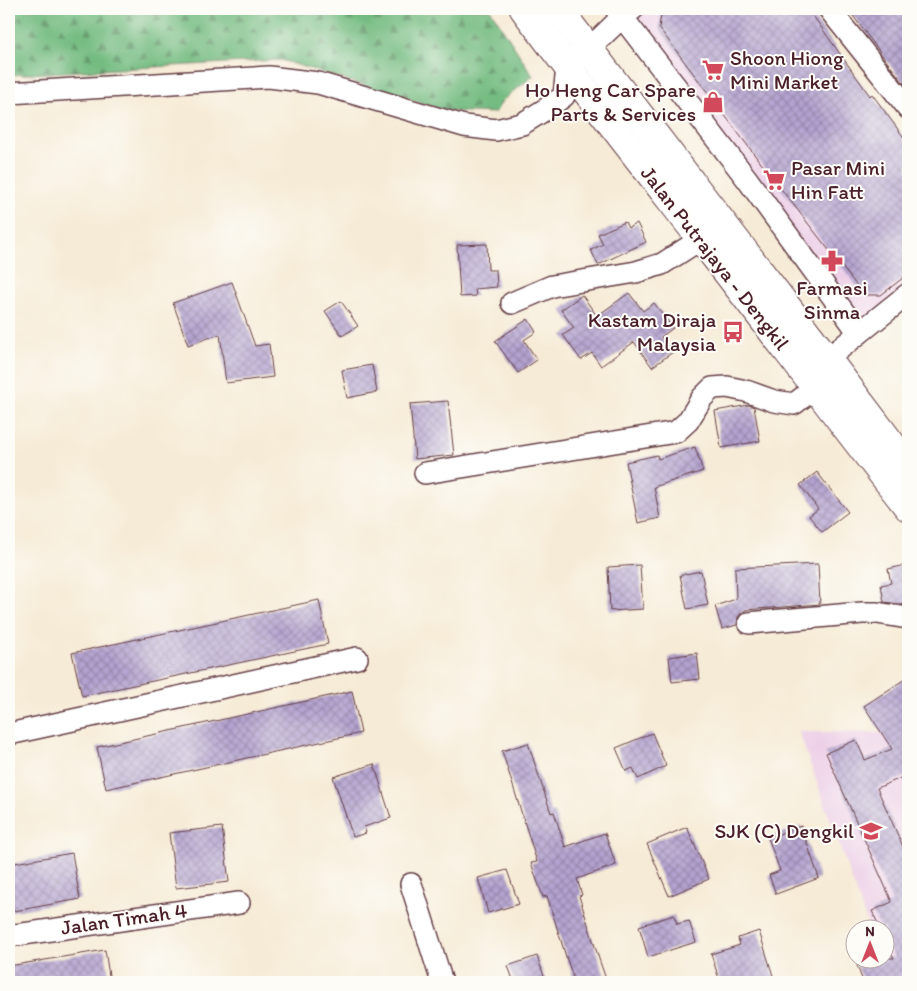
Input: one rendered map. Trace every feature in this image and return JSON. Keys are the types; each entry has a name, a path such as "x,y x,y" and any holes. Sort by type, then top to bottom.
{"main road":[{"name":"Jalan Putrajaya - Dengkil","path":"524,9 908,507"},
{"name":"Jalan Putrajaya - Dengkil","path":"558,9 828,359 908,466"}],"street":[{"path":"828,9 908,108"},
{"path":"9,93 269,77 318,83 464,126 496,130 522,124 564,96 567,67 589,49 624,12 859,333"},
{"path":"512,303 552,286 636,272 662,264 701,239"},
{"path":"828,359 908,294"},
{"path":"425,473 676,432 688,421 702,398 712,388 727,386 774,402 794,404 815,388"},
{"path":"749,624 862,613 877,613 908,618"},
{"path":"9,734 357,658"},
{"path":"410,884 442,982"},
{"name":"Jalan Timah 4","path":"9,936 240,903"}],"shaded area":[{"path":"646,9 723,9 908,255 908,285 861,323 634,18"},
{"name":"SJK (C) Dengkil","path":"799,732 908,733 908,982 888,982 883,968 894,968 894,918 865,918"}],"green space":[{"path":"9,9 490,9 533,76 503,100 495,113 447,111 281,60 9,75"}],"building":[{"path":"662,9 811,9 811,13 870,96 872,94 908,143 908,274 881,295 864,295 659,28"},
{"path":"848,9 908,9 908,88 888,63"},
{"path":"625,222 628,228 637,223 646,242 598,265 591,250 603,244 598,234"},
{"path":"487,244 488,270 496,270 497,287 475,289 476,296 460,297 457,245"},
{"path":"232,282 255,346 269,344 273,377 226,383 220,334 188,345 173,303"},
{"path":"629,293 643,311 654,303 673,328 661,337 673,352 652,367 634,342 601,366 592,353 581,360 563,335 574,328 561,310 582,295 597,316"},
{"path":"341,301 358,326 342,336 325,311"},
{"path":"528,319 536,332 524,340 537,360 518,373 495,341"},
{"path":"372,365 377,392 347,398 342,370"},
{"path":"448,401 454,455 415,459 410,404"},
{"path":"749,405 754,407 760,441 721,448 715,411"},
{"path":"695,447 703,471 654,487 660,518 638,523 626,462 657,455 658,459"},
{"path":"817,472 848,512 822,532 809,516 818,509 800,485"},
{"path":"818,564 820,604 745,610 738,617 737,625 722,629 715,606 736,599 735,568"},
{"path":"640,565 643,609 610,611 608,567"},
{"path":"906,565 908,574 908,605 884,602 881,585 891,583 888,569"},
{"path":"701,571 708,605 687,609 680,575"},
{"path":"319,600 328,644 82,696 72,653"},
{"path":"697,653 700,679 672,682 669,657"},
{"path":"908,677 908,775 877,788 908,858 908,982 863,982 858,968 894,968 894,918 875,918 872,911 892,902 826,753 856,740 865,760 892,749 864,706"},
{"path":"352,691 361,733 106,789 97,747"},
{"path":"652,733 666,766 638,779 633,768 626,771 616,748"},
{"path":"528,743 551,813 554,812 565,847 605,833 616,865 577,879 582,895 579,896 607,982 575,982 547,896 543,897 531,863 537,862 502,751"},
{"path":"374,764 391,818 364,827 366,833 353,837 333,777"},
{"path":"801,826 819,878 776,894 769,875 780,871 768,838"},
{"path":"222,827 229,882 176,888 169,833"},
{"path":"687,827 709,879 669,896 647,844"},
{"path":"72,853 80,899 9,912 9,864"},
{"path":"507,870 519,904 488,913 478,878"},
{"path":"674,915 677,924 689,921 696,942 648,957 639,926"},
{"path":"759,931 775,982 720,982 711,954 740,945 738,938"},
{"path":"105,950 110,982 9,982 9,966"},
{"path":"537,956 546,982 514,982 508,966"}],"place":[{"name":"Shoon Hiong Mini Market","path":"713,70"},
{"name":"Ho Heng Car Spare Parts & Services","path":"713,102"},
{"name":"Pasar Mini Hin Fatt","path":"774,180"},
{"name":"Farmasi Sinma","path":"832,261"},
{"name":"Kastam Diraja Malaysia","path":"733,332"},
{"name":"SJK (C) Dengkil","path":"871,831"}]}
